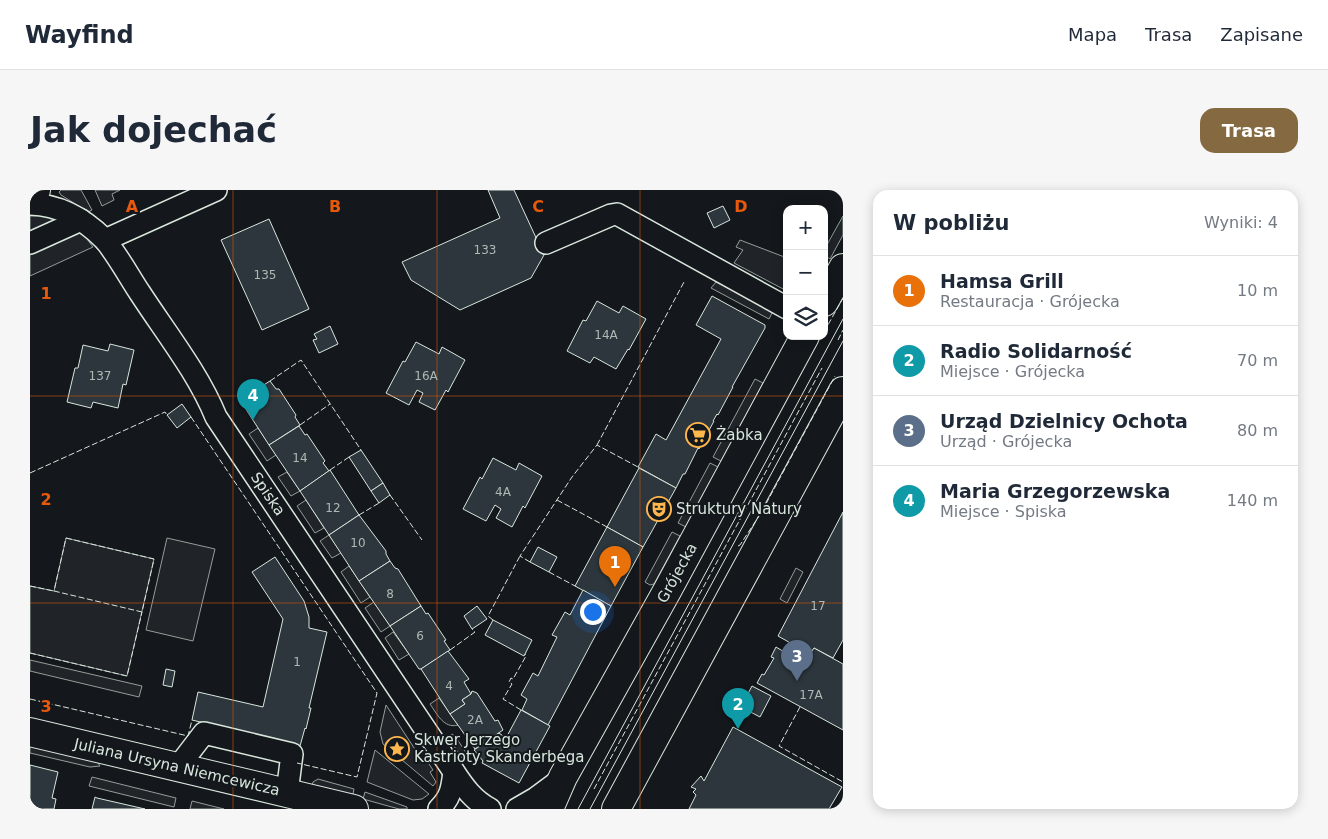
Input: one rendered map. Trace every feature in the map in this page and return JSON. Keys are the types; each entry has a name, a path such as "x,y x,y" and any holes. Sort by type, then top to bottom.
{"main road":[{"path":"30,193 36,190"},
{"path":"828,295 843,268"},
{"name":"Grójecka","path":"550,809 563,778 804,340"},
{"path":"616,809 843,391"},
{"name":"Juliana Ursyna Niemcewicza","path":"30,732 354,809"}],"street":[{"path":"105,240 216,190"},
{"name":"Spiska","path":"30,204 61,209 80,220 105,240 200,383 216,417 454,772 469,794 490,809"},
{"path":"546,243 617,214 783,306"},
{"path":"30,243 80,220"},
{"path":"178,767 204,733 292,754 287,793"},
{"path":"439,809 449,798 454,772"},
{"path":"517,809 563,778"}],"shaded area":[{"path":"61,190 81,190 92,210 88,212 61,195 59,192"},
{"path":"95,190 120,190 112,194 114,200 102,206"},
{"path":"44,215 55,218 55,221 30,232 30,216"},
{"path":"843,216 843,235 830,259 828,258 828,243"},
{"path":"78,233 84,235 93,247 30,276 30,255"},
{"path":"740,240 783,256 783,289 734,263 743,250 736,247"},
{"path":"716,282 773,311 769,319 711,288"},
{"path":"755,379 763,383 721,461 713,457"},
{"path":"258,428 276,455 267,461 249,434"},
{"path":"710,463 718,467 686,527 678,523"},
{"path":"287,472 300,491 291,496 278,477"},
{"path":"306,500 324,528 315,533 297,506"},
{"path":"672,532 680,536 654,584 650,585 645,582"},
{"path":"329,535 341,553 332,558 320,541"},
{"path":"66,538 154,559 127,676 30,653 30,586 54,591"},
{"path":"167,538 215,549 193,641 146,630"},
{"path":"349,566 370,597 361,603 341,572"},
{"path":"796,568 803,572 787,603 780,599"},
{"path":"374,602 390,626 381,632 365,608"},
{"path":"393,632 409,654 399,660 385,638"},
{"path":"30,660 142,686 139,697 30,671"},
{"path":"439,698 458,725 453,726 445,723 435,712 430,704"},
{"path":"386,705 424,763 427,761 433,770 430,772 436,782 433,786 383,744 380,732"},
{"path":"452,734 467,754 462,758 448,737"},
{"path":"30,743 94,757 100,766 90,767 30,753"},
{"path":"375,750 429,794 422,799 413,800 367,782"},
{"path":"92,777 176,798 174,807 89,786"},
{"path":"318,779 354,789 353,794 350,795 312,786 313,782"},
{"path":"365,792 407,807 407,809 399,809 363,799"},
{"path":"192,801 224,809 190,809"}],"building":[{"path":"488,190 514,190 544,255 531,278 460,310 411,280 402,262 500,218"},
{"path":"723,206 730,220 714,228 707,213"},
{"path":"269,219 309,309 262,330 221,240"},
{"path":"712,296 765,325 765,328 676,488 638,467 656,434 666,440 721,339 696,325"},
{"path":"597,301 619,313 623,306 646,319 616,369 594,357 590,363 567,351 583,320 586,321"},
{"path":"330,326 338,344 319,353 313,340 317,339 314,334"},
{"path":"416,342 439,354 442,347 465,360 448,392 446,390 435,410 419,402 423,393 417,390 409,405 386,393 403,361 405,362"},
{"path":"110,344 134,350 126,385 123,384 118,408 93,402 91,408 67,402 83,345 108,351"},
{"path":"270,381 276,389 279,389 296,415 295,417 300,425 269,445 240,400"},
{"path":"182,404 191,417 177,428 167,415"},
{"path":"299,426 305,435 307,434 325,461 323,463 329,471 300,491 269,445"},
{"path":"361,450 383,483 371,491 349,457"},
{"path":"493,458 516,470 519,463 542,476 525,508 523,506 512,527 496,518 501,509 495,505 486,521 463,509 480,477 482,479"},
{"path":"639,468 676,488 643,547 607,527"},
{"path":"330,470 359,515 329,535 300,491"},
{"path":"383,483 390,495 379,503 371,491"},
{"path":"843,512 843,640 833,658 814,648 810,654 778,636"},
{"path":"359,515 386,551 390,561 359,581 329,535"},
{"path":"607,527 643,547 611,606 575,586"},
{"path":"538,547 557,557 549,572 530,562"},
{"path":"275,557 304,601 309,617 309,628 327,632 309,708 311,708 300,746 192,720 198,692 263,707 283,619 252,572"},
{"path":"390,561 398,569 421,606 390,626 359,581"},
{"path":"583,590 611,606 548,725 522,710 527,699 521,695 533,673 538,676 557,637 552,635 565,612 570,615"},
{"path":"421,606 446,640 444,641 450,650 419,669 390,626"},
{"path":"477,606 487,619 472,629 464,616"},
{"path":"493,620 532,640 524,656 485,635"},
{"path":"791,643 810,654 814,648 843,664 843,730 757,683 774,658 771,657 776,647 786,653"},
{"path":"448,651 469,679 464,682 471,694 462,700 465,704 450,714 421,669"},
{"path":"166,669 175,671 172,687 163,685"},
{"path":"752,686 771,696 760,717 741,707"},
{"path":"472,691 477,693 495,721 498,720 503,730 475,749 450,714 465,704 462,700 471,694"},
{"path":"521,710 550,726 519,783 482,763 483,761 474,750 499,733 506,738"},
{"path":"733,727 842,787 829,809 689,809 696,795 693,792 696,789 691,787 701,776 704,781"},
{"path":"30,765 58,772 52,798 56,799 54,809 30,809"},
{"path":"95,797 97,798 145,809 92,809"}],"tram line":[{"path":"578,809 843,319"},
{"path":"590,809 843,341"}],"fence":[{"path":"597,445 684,282"},
{"path":"828,325 843,298"},
{"path":"838,340 843,330"},
{"path":"270,381 301,360 361,450"},
{"path":"594,789 822,368"},
{"path":"738,546 761,513 835,376"},
{"path":"300,425 330,404"},
{"path":"30,473 165,412 167,415"},
{"path":"191,417 377,693 357,777 297,763"},
{"path":"530,562 520,556 572,477 597,445 638,467"},
{"path":"330,470 349,457"},
{"path":"390,495 422,540"},
{"path":"557,500 607,527"},
{"path":"359,515 379,503"},
{"path":"66,538 154,559 142,612 54,591 66,538"},
{"path":"493,620 488,616 520,556"},
{"path":"549,572 575,586"},
{"path":"30,586 54,591"},
{"path":"30,653 127,676 142,612"},
{"path":"450,650 475,632 472,629"},
{"path":"521,710 503,699 512,684 509,682 511,678 513,679 526,656 525,654"},
{"path":"30,699 188,736 192,720"},
{"path":"800,707 779,746 843,782"}],"place":[{"name":"Maria Grzegorzewska","path":"253,420"},
{"name":"Żabka","path":"698,435"},
{"name":"Struktury Natury","path":"659,509"},
{"name":"Hamsa Grill","path":"615,587"},
{"name":"Urząd Dzielnicy Ochota","path":"797,681"},
{"name":"Radio Solidarność","path":"738,729"},
{"name":"Skwer Jerzego Kastrioty Skanderbega","path":"397,749"}]}
